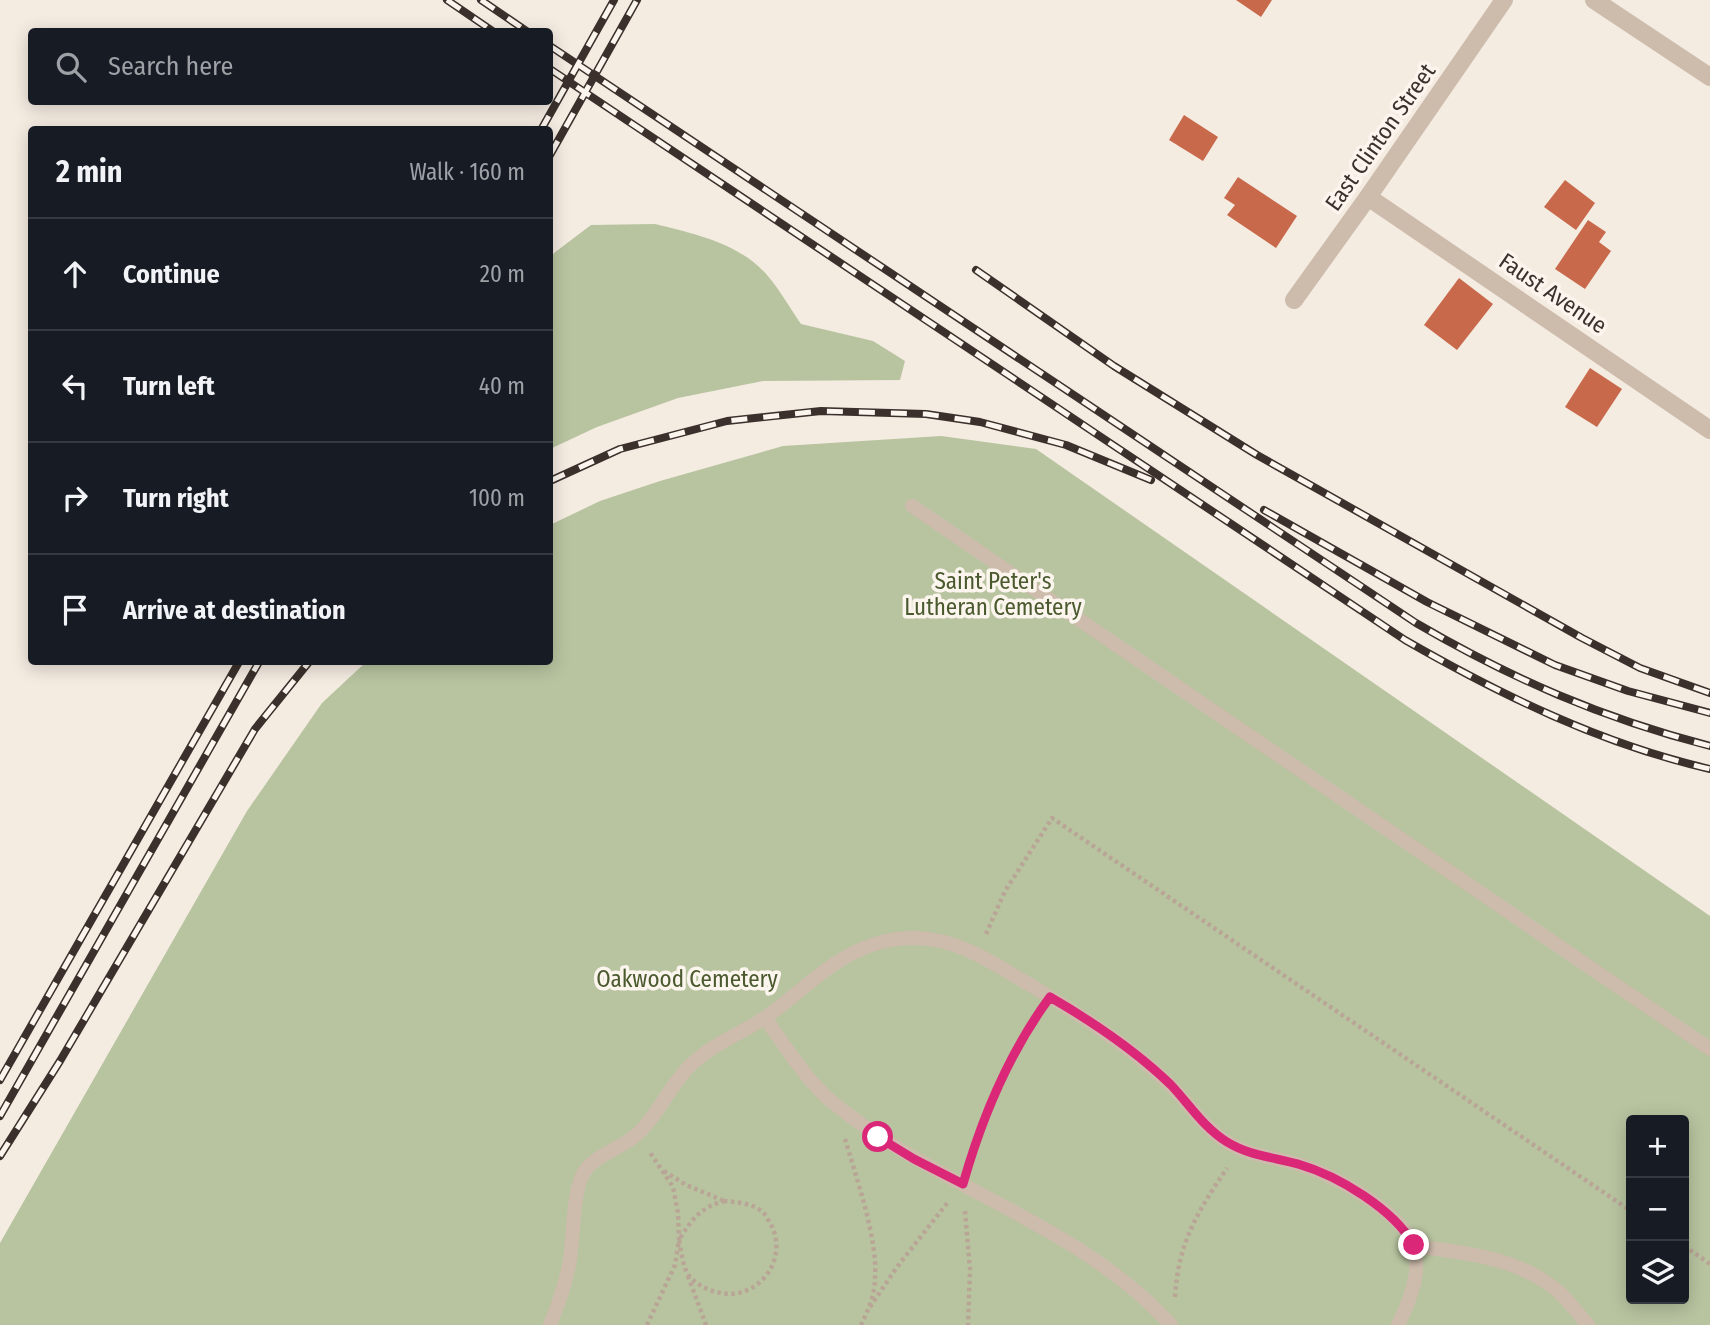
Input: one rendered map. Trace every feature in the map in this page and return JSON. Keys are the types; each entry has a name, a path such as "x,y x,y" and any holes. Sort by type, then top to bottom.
{"street":[{"name":"East Clinton Street","path":"1294,300 1504,0"},
{"path":"1594,0 1710,77"},
{"name":"Faust Avenue","path":"1368,197 1710,430"}],"lane":[{"path":"912,506 1710,1049"},
{"path":"551,1325 562,1297 569,1264 578,1187 584,1171 596,1160 638,1135 685,1071 707,1049 765,1018 841,959 895,938 943,941 978,954 1094,1023 1133,1052 1170,1085 1212,1130 1240,1149 1257,1156 1300,1165 1353,1190 1391,1216 1414,1245 1417,1273 1398,1325"},
{"path":"765,1018 828,1099 878,1137 1023,1216 1116,1275 1171,1325"},
{"path":"1414,1245 1465,1252 1513,1264 1537,1276 1560,1293 1588,1325"}],"path":[{"path":"978,954 1005,891 1052,818 1626,1208"},
{"path":"968,1325 970,1269 963,1184 977,1134 997,1087 1026,1030 1050,997"},
{"path":"828,1099 843,1132 858,1181 873,1250 876,1279 868,1311"},
{"path":"638,1135 673,1187 678,1213 679,1240 675,1265 647,1325"},
{"path":"1175,1306 1182,1248 1201,1206 1240,1149"},
{"path":"664,1171 686,1185 762,1211 774,1230 776,1256 766,1276 750,1291 730,1296 707,1290 688,1276"},
{"path":"861,1325 928,1226 963,1184"},
{"path":"706,1325 688,1276 679,1240 691,1219 709,1205 724,1200"},
{"path":"1689,1249 1710,1264"}],"green space":[{"path":"655,224 730,247 756,264 767,275 801,324 873,341 905,361 900,380 763,381 678,398 597,427 553,448 553,254 591,225"},
{"name":"Oakwood Cemetery","path":"941,436 1036,449 1710,916 1710,1325 0,1325 0,1243 247,811 322,703 363,665 553,665 553,524 600,501 783,446"}],"building":[{"path":"1236,0 1272,0 1261,17"},
{"path":"1184,115 1218,137 1203,161 1169,140"},
{"path":"1238,177 1297,216 1276,248 1227,215 1235,205 1224,198"},
{"path":"1565,180 1595,203 1576,230 1544,207"},
{"path":"1588,220 1606,232 1599,242 1611,251 1585,289 1555,269"},
{"path":"1459,278 1493,304 1457,350 1424,325"},
{"path":"1590,368 1622,389 1597,427 1565,407"}],"railway":[{"path":"447,0 488,28"},
{"path":"481,0 522,28"},
{"path":"543,126 614,0"},
{"path":"553,150 637,0"},
{"path":"553,48 1416,623 1487,662 1558,695 1632,723 1710,746"},
{"path":"553,71 1405,640 1478,680 1553,716 1630,746 1710,769"},
{"path":"976,270 1114,366 1257,455 1582,638 1640,668 1710,693"},
{"path":"553,480 620,449 727,421 821,411 926,414 980,422 1066,445 1151,480"},
{"path":"1264,510 1427,602 1555,665 1628,691 1710,713"},
{"path":"0,1080 237,665"},
{"path":"0,1116 257,665"},
{"path":"0,1156 60,1061 255,729 307,665"}],"route":[{"path":"878,1137 963,1184 977,1134 997,1087 1026,1030 1050,997 1094,1023 1133,1052 1225,1141 1257,1156 1300,1165 1335,1180 1391,1216 1414,1245"}],"park label":[{"name":"Saint Peter's Lutheran Cemetery","path":"993,594"}]}
